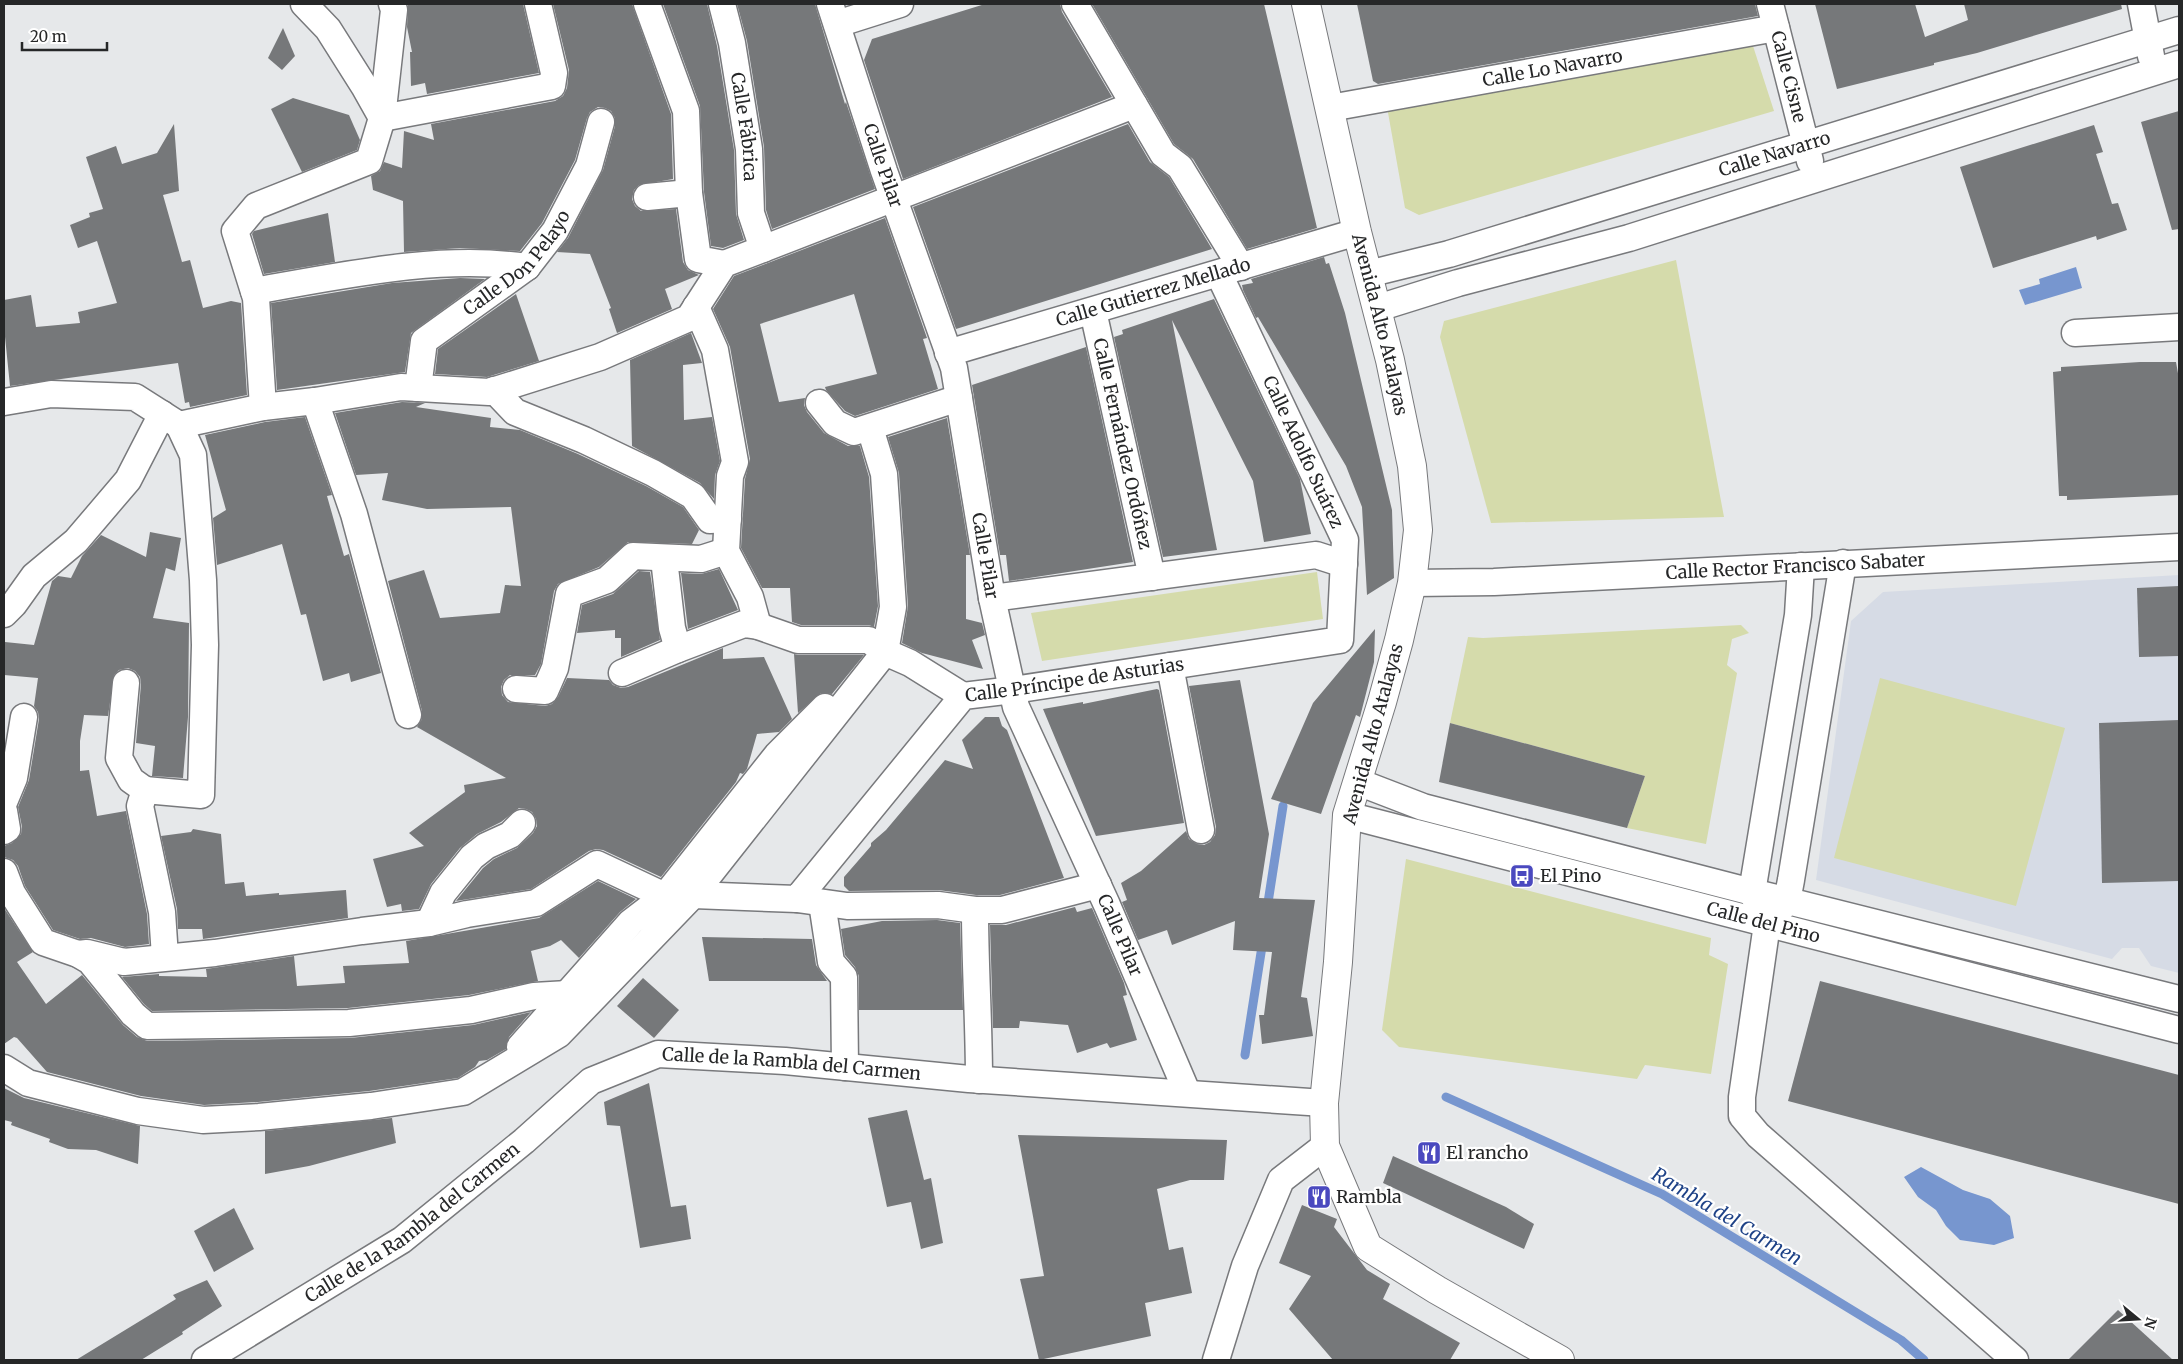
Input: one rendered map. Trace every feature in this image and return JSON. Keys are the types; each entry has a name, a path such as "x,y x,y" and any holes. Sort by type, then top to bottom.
{"main road":[{"name":"Avenida Alto Atalayas","path":"1306,4 1357,232 1378,308 1412,466 1418,530 1412,583 1382,702 1346,815 1338,962 1324,1102 1325,1146 1368,1247 1437,1290 1560,1360"}],"street":[{"path":"304,4 328,29 382,118"},
{"path":"263,407 256,298 235,230 256,206 369,161 382,118 394,10 392,4"},
{"path":"382,118 552,86 554,73 538,4"},
{"path":"647,4 686,111 689,193 698,259 724,264 894,200 1134,105"},
{"name":"Calle Fábrica","path":"722,4 732,43 749,149 751,213 763,249"},
{"path":"833,14 900,4"},
{"name":"Calle Adolfo Suárez","path":"1075,4 1163,154 1180,167 1230,270 1344,540 1340,640"},
{"path":"2141,4 2154,71"},
{"name":"Calle Pilar","path":"833,14 894,200 954,368 992,598 1016,707 1098,885 1187,1092"},
{"name":"Calle Lo Navarro","path":"1330,108 1773,16"},
{"name":"Calle Cisne","path":"1773,16 1814,180"},
{"name":"Calle Navarro","path":"1368,274 1449,254 2179,30"},
{"name":"Calle Navarro","path":"1378,308 1458,283 1629,238 2179,64"},
{"name":"Calle Don Pelayo","path":"418,388 424,341 527,268 555,231 588,166 601,122"},
{"path":"647,197 689,193"},
{"name":"Calle Gutierrez Mellado","path":"948,353 1357,232"},
{"path":"254,291 390,268 497,263 527,268"},
{"path":"4,614 34,576 76,540 128,480 171,419 315,401 401,387 489,392 600,357 689,318 724,264"},
{"path":"696,307 714,350 735,462 730,476 726,551 750,597 758,626"},
{"name":"Calle Fernández Ordóñez","path":"1093,310 1152,577"},
{"path":"2075,332 2179,326"},
{"path":"494,390 515,412 584,440 653,473 693,496 710,520 728,519"},
{"path":"4,402 51,394 134,397 171,419 193,455 203,580 205,645 201,795 145,790 131,780 119,758 126,683"},
{"path":"819,403 836,423 854,432 959,398"},
{"path":"315,401 354,514 408,716"},
{"path":"4,1068 28,1083 138,1111 203,1120 259,1117 371,1106 463,1092 498,1069 559,1034 693,895 886,652 893,607 884,474 870,428"},
{"name":"Calle Rector Francisco Sabater","path":"1412,583 1494,582 2179,547"},
{"path":"516,689 545,691 555,668 569,594 607,580 633,556 664,559 701,559 726,551"},
{"path":"992,598 1316,555 1344,564"},
{"path":"664,559 672,628 678,649"},
{"path":"1843,563 1787,901 1767,924 1742,1097 1742,1116 1758,1135 2015,1360"},
{"path":"1767,924 1752,892 1798,615 1800,566"},
{"path":"622,673 744,624 758,626 798,640 869,640 886,652 910,663 963,696"},
{"name":"Calle Príncipe de Asturias","path":"797,899 963,696 1340,640"},
{"path":"1170,666 1201,830"},
{"path":"498,1069 568,994 631,922 664,896 794,736 830,702 846,702"},
{"path":"4,802 14,778 24,716"},
{"name":"Calle del Pino","path":"1358,782 1423,806 1787,901 2179,999"},
{"path":"145,790 140,806 162,912 165,957"},
{"path":"4,810 7,829 4,831"},
{"name":"Calle del Pino","path":"1346,815 2179,1030"},
{"path":"429,923 443,893 472,857 486,846 510,835 522,823"},
{"path":"78,954 87,953 124,962 215,953 429,923 468,914 536,903 597,864 664,896"},
{"path":"4,872 12,893 43,942 78,954 90,961 133,1014 146,1026 349,1023 471,1010 534,996 568,994"},
{"path":"693,895 797,899 847,906 938,905 975,910 1002,910 1098,885"},
{"path":"822,903 831,962 844,977 845,1067"},
{"path":"975,910 975,979 979,1031 979,1080"},
{"name":"Calle de la Rambla del Carmen","path":"205,1360 402,1240 524,1141 591,1081 658,1054 785,1061 979,1080 1324,1102"},
{"path":"1216,1360 1245,1266 1281,1180 1325,1146"}],"shaded area":[{"path":"2179,575 2179,973 2151,966 2139,948 2122,948 2112,959 1816,880 1851,621 1883,592"}],"green space":[{"path":"1753,46 1774,111 1419,215 1405,208 1387,107"},
{"path":"1676,260 1724,517 1491,523 1440,337 1444,321"},
{"path":"1317,572 1323,619 1042,661 1031,613"},
{"path":"1741,625 1749,633 1732,639 1727,665 1737,673 1706,844 1627,828 1645,776 1450,723 1468,637 1483,638"},
{"path":"1880,678 2065,728 2016,906 1834,858"},
{"path":"1406,859 1711,938 1709,955 1728,964 1711,1074 1645,1065 1637,1079 1399,1047 1382,1030"}],"water":[{"path":"2076,267 2082,288 2025,305 2019,290 2040,284 2039,279"},
{"path":"1921,1167 1963,1190 1990,1199 2010,1216 2014,1238 1994,1245 1960,1240 1946,1226 1936,1210 1918,1197 1904,1177"}],"building":[{"path":"523,4 539,73 427,94 425,83 411,86 410,52 412,52 407,27 408,5"},
{"path":"553,4 632,4 671,114 673,179 639,185 634,190 632,199 635,206 641,211 676,209 683,262 688,270 699,275 665,289 672,309 617,333 609,309 611,308 590,254 557,252 568,238 603,170 615,126 615,118 611,111 598,107 590,112 575,160 542,223 520,251 460,248 404,252 403,201 373,190 371,176 380,171 384,162 402,168 404,131 434,140 431,124 555,101 563,96 567,88 569,70"},
{"path":"663,4 707,4 717,46 734,150 736,214 744,240 723,248 711,246 704,192 700,106"},
{"path":"737,4 815,4 845,104 846,102 875,189 772,229 766,210 764,147 747,41"},
{"path":"985,4 1060,4 1062,12 1112,97 903,179 864,60 872,39"},
{"path":"1092,4 1264,4 1317,228 1247,249 1193,159 1174,144"},
{"path":"1357,4 1755,4 1758,16 1378,84 1373,81"},
{"path":"1815,4 1915,4 1925,37 1968,20 1964,4 2121,4 2122,9 1977,53 1837,89"},
{"path":"283,28 295,56 282,70 268,58"},
{"path":"293,98 349,115 360,140 357,150 302,172 271,109"},
{"path":"2179,111 2179,229 2172,230 2141,122"},
{"path":"174,124 179,191 163,195 182,262 190,260 203,308 231,301 241,303 247,395 190,407 189,402 185,403 178,363 10,386 4,327 4,300 31,295 36,327 80,323 78,312 117,303 97,241 78,248 70,225 90,217 89,213 103,209 86,157 116,146 122,164 157,153"},
{"path":"1128,124 1150,162 1169,177 1212,249 956,329 913,207"},
{"path":"2094,125 2103,152 2096,154 2112,204 2118,203 2127,230 2097,240 2096,236 1993,268 1960,167"},
{"path":"328,213 335,262 264,274 252,234 254,231"},
{"path":"885,218 927,338 923,339 938,389 855,416 845,411 826,390 825,387 877,374 854,294 760,324 779,402 805,398 804,405 807,412 824,433 848,446 860,446 869,477 878,606 874,627 869,625 801,625 792,622 790,588 762,588 741,548 745,479 750,459 730,347 713,309 734,276"},
{"path":"1324,257 1326,264 1329,263 1345,313 1392,510 1394,578 1367,595 1362,507 1346,466 1258,317 1256,318 1242,285 1253,283 1251,279"},
{"path":"460,278 485,279 411,333 405,372 277,390 271,303 392,283"},
{"path":"516,294 539,361 487,377 435,374 438,349"},
{"path":"1214,299 1300,479 1311,534 1264,542 1253,481 1172,320 1217,550 1163,557 1114,337 1123,334 1122,330"},
{"path":"691,333 702,363 683,365 684,420 712,417 720,461 715,475 714,499 700,483 632,446 630,360"},
{"path":"1086,347 1133,562 1009,581 1006,555 1000,555 972,385"},
{"path":"2140,362 2176,362 2179,379 2179,495 2067,500 2067,496 2059,496 2053,372 2061,371 2061,367"},
{"path":"402,402 425,403 416,407 491,418 490,427 520,430 578,454 646,486 683,507 699,530 692,544 628,542 599,567 558,584 554,591 541,664 535,675 510,675 504,680 501,687 502,695 508,702 545,706 552,704 558,697 567,678 609,680 613,685 621,688 628,687 723,648 723,659 764,657 792,719 779,732 757,734 747,769 743,774 740,773 736,782 661,877 603,850 596,849 589,851 531,889 456,901 483,868 494,859 517,848 533,833 537,826 536,819 532,812 519,808 501,822 477,834 460,848 431,884 419,909 402,911 401,904 387,907 373,859 424,846 409,833 465,792 464,785 506,778 417,727 422,719 422,711 388,581 424,570 440,618 500,613 505,585 521,586 511,507 427,509 382,500 388,473 356,475 335,413"},
{"path":"305,417 332,495 327,496 344,556 349,554 381,673 351,682 349,673 323,681 306,614 301,615 282,544 217,565 213,518 226,510 205,435 265,422"},
{"path":"947,418 970,555 966,555 966,619 982,623 985,635 972,640 983,669 922,653 902,643 908,606 899,473 888,437"},
{"path":"150,532 181,538 175,571 166,568 153,618 189,623 188,717 183,778 152,776 155,746 136,743 140,677 135,671 128,668 119,670 114,675 108,716 84,715 80,741 80,771 89,770 97,816 126,811 147,914 149,944 125,947 91,938 80,939 53,930 25,886 18,866 13,860 4,857 4,846 12,843 21,834 22,827 18,807 29,780 39,719 38,712 34,706 38,678 4,675 5,642 34,645 52,581 58,576 71,578 82,556 101,535 146,557"},
{"path":"719,569 738,610 688,629 681,573 701,574"},
{"path":"639,571 650,572 660,640 621,657 621,638 615,638 615,630 577,633 582,605 613,594"},
{"path":"2179,586 2179,656 2139,657 2137,588"},
{"path":"1375,629 1374,662 1360,717 1356,715 1321,814 1271,799 1313,703"},
{"path":"794,654 864,655 832,694 821,693 798,713"},
{"path":"1240,680 1269,834 1259,898 1315,900 1301,997 1307,998 1313,1036 1262,1044 1259,1015 1264,1015 1272,952 1233,950 1235,921 1172,945 1167,930 1138,940 1122,902 1127,900 1121,883 1141,871 1186,831 1189,839 1197,844 1204,845 1210,842 1215,835 1216,827 1189,686"},
{"path":"1159,690 1184,823 1096,836 1043,709 1083,702 1083,704"},
{"path":"985,717 999,717 1002,726 1007,730 1064,878 1000,895 976,895 938,890 849,891 844,886 844,877 871,846 871,843 886,830 945,760 973,769 962,740"},
{"path":"2179,720 2179,881 2102,883 2099,723"},
{"path":"1450,723 1645,776 1627,828 1439,782"},
{"path":"193,829 221,834 225,884 244,882 246,896 346,890 348,918 203,939 202,929 178,929 177,909 161,836 191,832"},
{"path":"598,881 636,899 620,912 579,958 561,940 550,946 531,951 538,981 469,995 348,1008 152,1011 122,977 159,974 159,976 207,977 206,969 294,956 297,986 345,983 343,966 409,963 406,941 539,918"},
{"path":"1075,907 1077,912 1092,908 1124,983 1127,995 1123,996 1137,1040 1110,1048 1107,1043 1077,1053 1068,1025 1020,1021 1019,1028 993,1028 990,925 1006,925"},
{"path":"4,908 33,952 17,962 46,1004 82,975 123,1025 137,1037 147,1041 350,1038 473,1025 531,1012 509,1037 506,1049 487,1060 479,1061 475,1067 458,1078 369,1091 258,1102 204,1105 141,1096 47,1072 17,1038 14,1037 4,1044"},
{"path":"937,920 960,923 963,1010 859,1010 859,976 855,967 845,955 841,929 882,921"},
{"path":"702,937 812,939 816,965 827,981 709,981"},
{"path":"643,978 679,1010 654,1038 617,1006"},
{"path":"1820,981 2179,1075 2179,1204 1788,1101"},
{"path":"649,1083 671,1207 686,1205 691,1239 640,1248 620,1126 607,1125 604,1102"},
{"path":"4,1088 24,1098 140,1126 138,1164 96,1150 68,1149 49,1142 50,1139 11,1125 12,1122 4,1120"},
{"path":"907,1110 924,1180 931,1178 943,1243 921,1249 911,1202 887,1207 868,1118"},
{"path":"392,1118 396,1143 309,1166 265,1174 265,1131"},
{"path":"1018,1135 1227,1140 1224,1180 1190,1180 1157,1189 1169,1250 1183,1247 1192,1293 1145,1303 1151,1336 1039,1360 1020,1279 1044,1276"},
{"path":"1393,1156 1506,1207 1534,1224 1524,1249 1383,1183"},
{"path":"1302,1205 1337,1219 1334,1227 1367,1270 1390,1284 1383,1299 1460,1343 1450,1360 1333,1360 1289,1309 1311,1276 1279,1263"},
{"path":"234,1208 254,1249 214,1272 194,1231"},
{"path":"207,1280 222,1306 182,1332 183,1334 141,1360 76,1360 176,1299 173,1295"},
{"path":"2118,1310 2173,1360 2068,1360"}],"waterway":[{"path":"1267,909 1283,806"},
{"path":"1245,1055 1263,940"},
{"name":"Rambla del Carmen","path":"1446,1097 1662,1194 1901,1340 1924,1360"}],"place":[{"name":"El Pino","path":"1522,876"},
{"name":"El rancho","path":"1429,1153"},
{"name":"Rambla","path":"1319,1197"}]}
